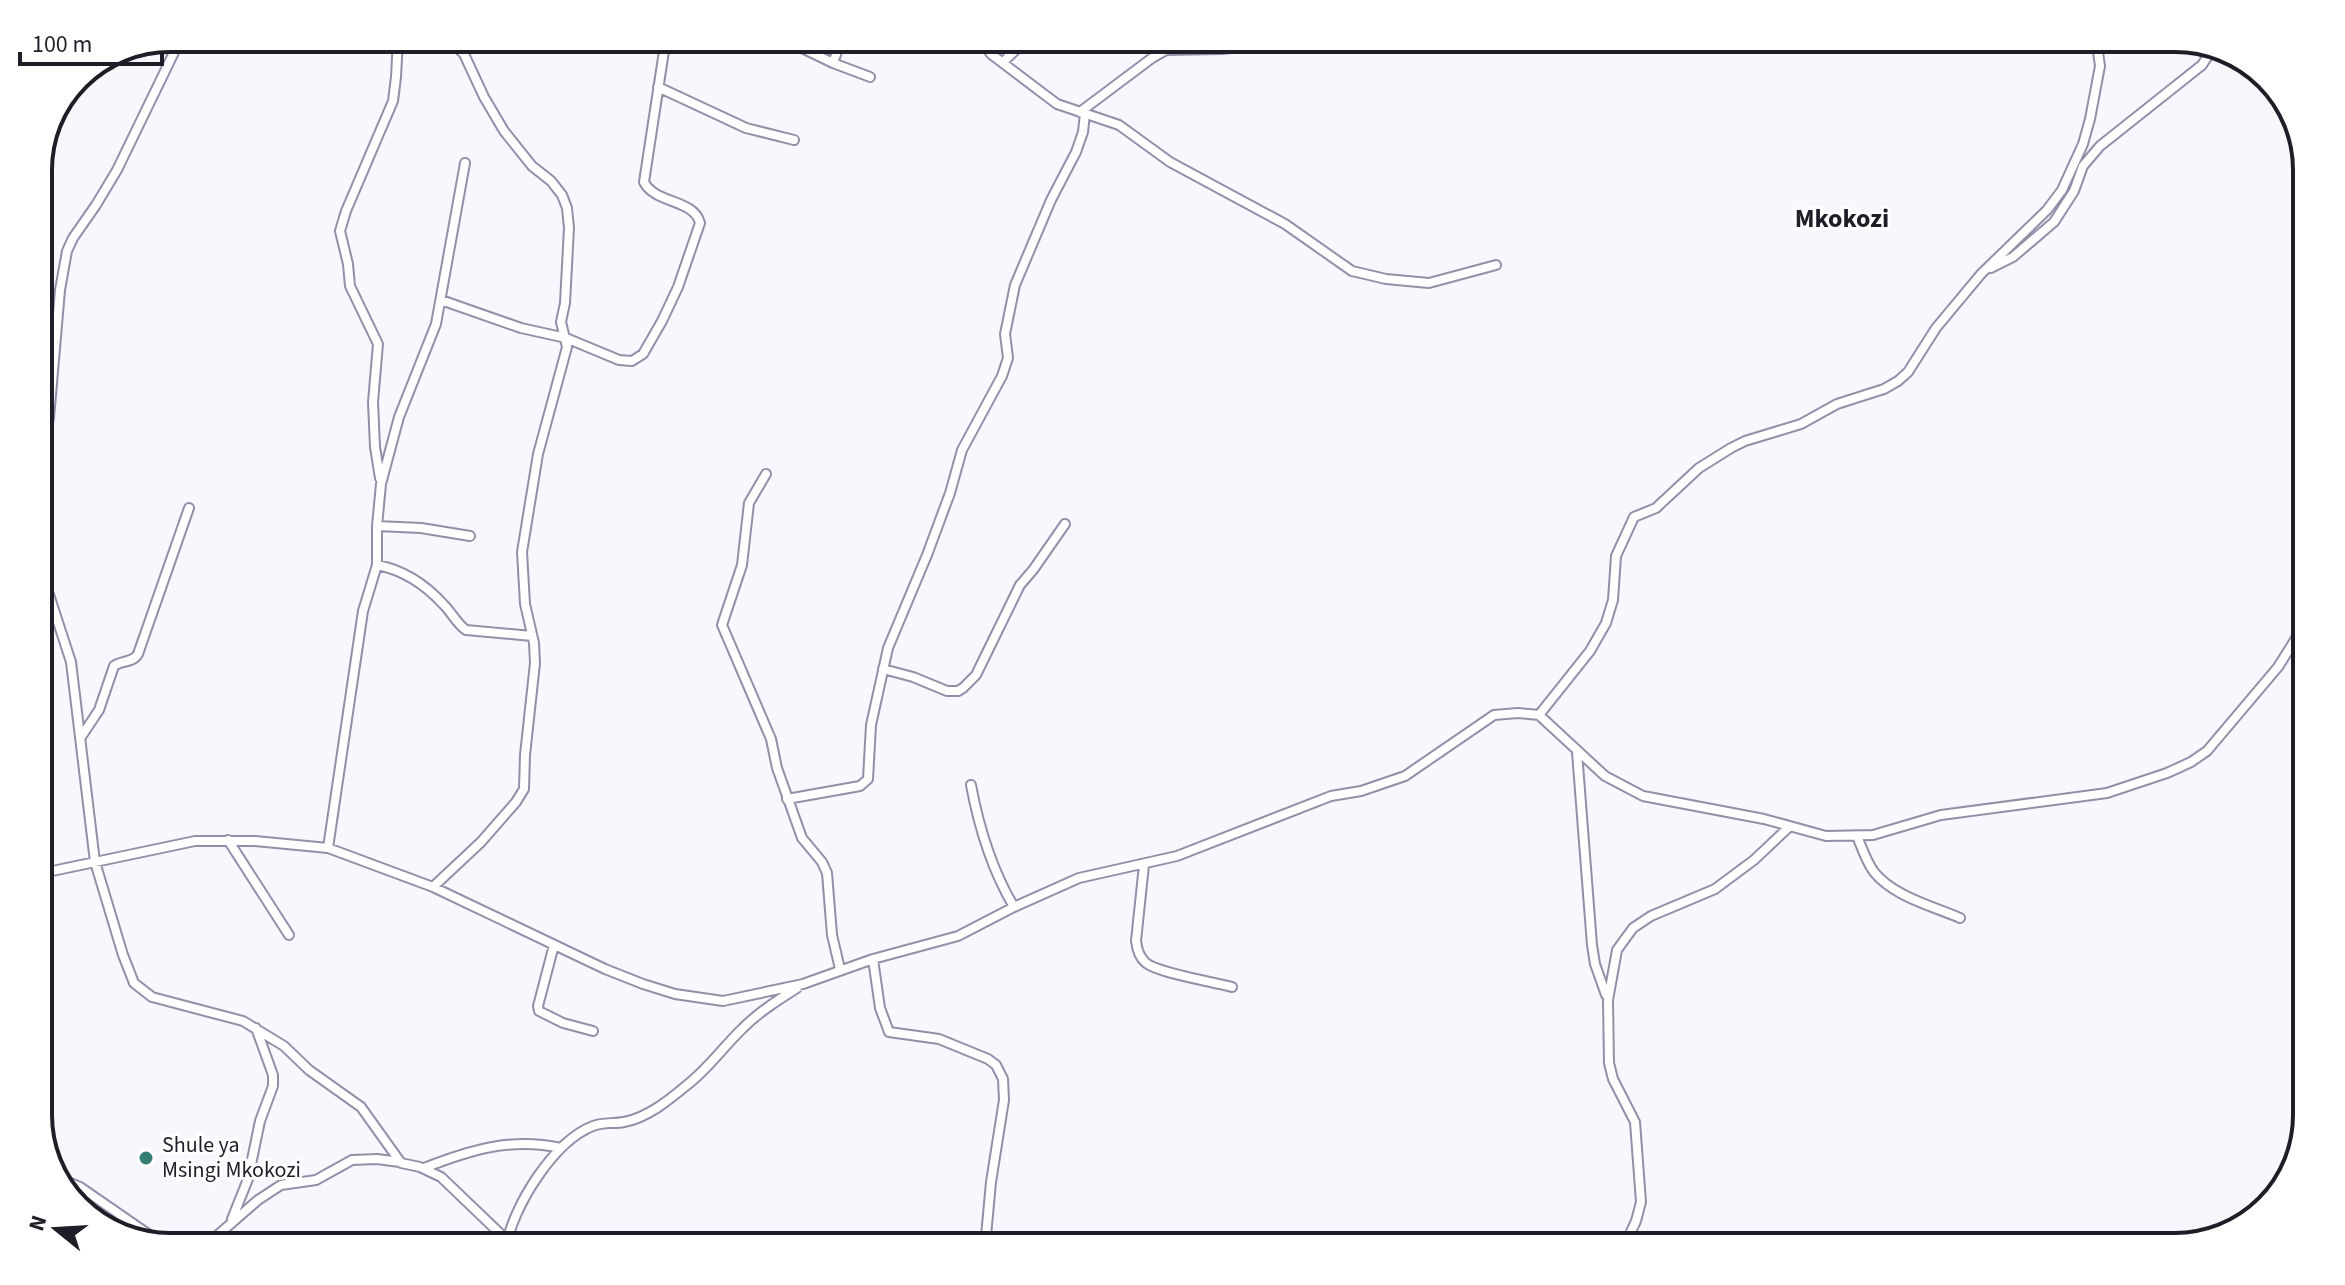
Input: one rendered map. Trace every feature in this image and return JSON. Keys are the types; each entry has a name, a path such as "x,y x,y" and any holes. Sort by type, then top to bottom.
{"street":[{"path":"52,383 60,290 67,251 117,170 174,52"},
{"path":"381,484 373,402 378,344 350,286 340,231 393,101 397,52"},
{"path":"433,887 481,842 524,789 535,663 522,574 524,527 544,424 566,351 561,322 569,228 564,199 504,131 462,52"},
{"path":"441,300 521,328 566,338 619,360 632,361 643,354 678,287 700,221 693,211 652,193 645,185 664,52"},
{"path":"810,52 870,77"},
{"path":"833,63 837,52"},
{"path":"990,52 1057,104 1119,125 1170,162 1285,224 1352,271 1386,279 1429,283 1496,265"},
{"path":"1003,62 1013,52"},
{"path":"1082,113 1163,52"},
{"path":"1539,715 1590,651 1606,623 1613,600 1616,556 1634,517 1656,508 1699,468 1737,445 1807,422 1837,404 1884,389 1898,381 1913,365 1936,328 1981,274 2047,210 2062,190 2083,144 2100,66 2098,52"},
{"path":"1981,274 2013,257 2054,222 2074,191 2083,166 2100,146 2209,57"},
{"path":"658,87 746,128 794,140"},
{"path":"787,799 860,786 867,781 871,725 888,648 950,493 962,450 991,400 1007,363 1005,334 1015,285 1051,200 1076,152 1083,132 1082,113"},
{"path":"328,848 363,611 377,565 381,484 409,387 431,340 465,163"},
{"path":"766,474 749,503 742,565 722,625 771,739 787,799 804,841 827,873 832,935 840,969"},
{"path":"80,738 99,710 114,666 138,655 189,508"},
{"path":"883,669 947,691 963,688 976,675 1020,585 1065,524"},
{"path":"377,526 421,528 470,536"},
{"path":"377,565 404,572 418,581 441,601 464,629 532,636"},
{"path":"52,604 71,662 95,862 129,973 140,990 164,1002 243,1021 284,1046 309,1070 361,1107 401,1163"},
{"path":"52,871 195,841 228,840 328,848 433,887 643,984 675,994 723,1001 803,984 840,969 958,936 1079,878 1189,852 1331,796 1361,791 1405,776 1494,715 1539,715 1605,776 1643,796 1764,819 1826,836 1873,835 1941,815 2107,793 2191,762 2213,745 2278,667 2293,643"},
{"path":"1577,751 1592,945 1595,964 1608,1000"},
{"path":"971,785 981,828 1000,883 1014,907"},
{"path":"1630,1233 1641,1202 1635,1122 1611,1072 1608,1000 1617,950 1633,928 1651,916 1715,889 1754,860 1789,827"},
{"path":"1857,836 1867,861 1885,882 1960,918"},
{"path":"228,840 289,935"},
{"path":"1144,865 1136,941 1140,957 1154,968 1232,987"},
{"path":"554,945 539,1011 563,1023 593,1031"},
{"path":"873,959 880,1008 889,1032 939,1039 988,1059 996,1065 1003,1079 1004,1100 986,1233"},
{"path":"510,1233 538,1175 575,1136 594,1125 624,1122 653,1110 706,1070 754,1017 803,984"},
{"path":"230,1224 248,1179 260,1121 273,1080 256,1028"},
{"path":"423,1169 464,1153 502,1144 525,1142 561,1148"},
{"path":"220,1233 281,1185 316,1180 352,1160 377,1159 423,1169 441,1177 496,1233"},
{"path":"75,1185 141,1229"}],"place":[{"name":"Shule ya Msingi Mkokozi","path":"146,1158"}],"district":[{"name":"Mkokozi","path":"1842,218"}]}
